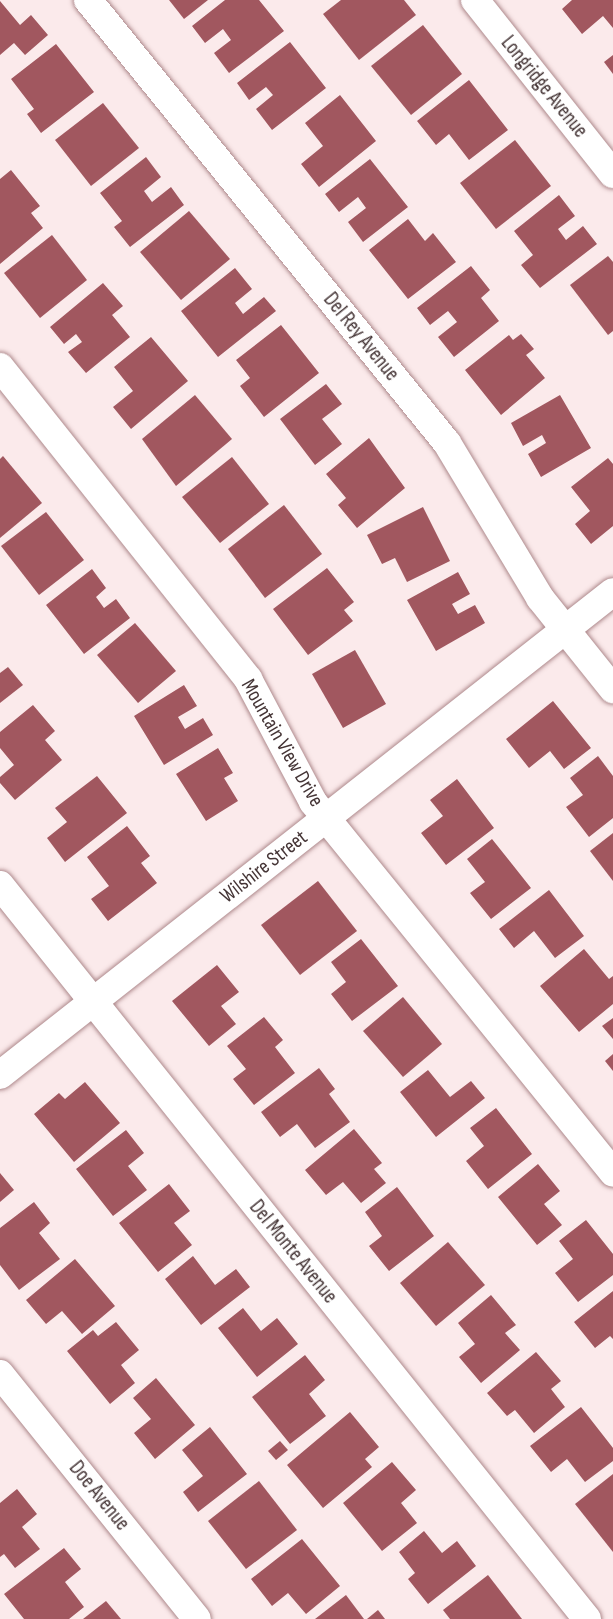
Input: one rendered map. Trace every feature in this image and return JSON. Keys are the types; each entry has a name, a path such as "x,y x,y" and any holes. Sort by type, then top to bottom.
{"street":[{"name":"Del Rey Avenue","path":"88,0 447,442 540,598 613,689"},
{"name":"Longridge Avenue","path":"475,0 613,174"},
{"name":"Mountain View Drive","path":"0,367 248,679 313,802 613,1173"},
{"name":"Wilshire Street","path":"0,1075 613,592"},
{"name":"Del Monte Avenue","path":"0,885 587,1619"},
{"name":"Doe Avenue","path":"0,1374 197,1619"}],"building":[{"path":"169,0 208,0 184,19"},
{"path":"225,0 259,0 284,31 229,73 214,53 231,40 223,29 205,43 192,26"},
{"path":"341,0 404,0 416,15 359,60 323,14"},
{"path":"572,0 613,0 613,28 603,16 582,34 562,9"},
{"path":"0,1 20,25 31,15 48,35 25,55 14,43 0,55"},
{"path":"423,25 462,74 411,115 371,66"},
{"path":"290,42 326,88 272,130 256,109 273,95 266,87 249,100 237,83"},
{"path":"56,44 94,92 41,133 27,114 34,109 11,79"},
{"path":"613,55 613,74 604,62"},
{"path":"469,80 508,130 469,160 449,134 436,145 417,121"},
{"path":"340,95 376,141 319,187 301,164 323,146 305,123"},
{"path":"103,103 139,148 91,186 55,140"},
{"path":"515,140 551,186 496,229 460,183"},
{"path":"146,157 161,177 144,191 152,202 171,187 184,205 130,247 114,227 122,221 100,193"},
{"path":"370,159 408,207 363,242 348,222 366,208 358,197 339,212 325,194"},
{"path":"11,170 40,206 31,213 43,228 0,264 0,179"},
{"path":"559,195 575,216 558,229 566,240 583,226 597,244 540,288 521,265 533,255 514,231"},
{"path":"189,211 230,259 181,300 140,252"},
{"path":"408,219 425,241 433,233 456,262 408,299 369,250"},
{"path":"52,235 87,280 40,318 4,273"},
{"path":"608,256 613,262 613,331 608,335 570,285"},
{"path":"471,266 490,290 481,298 499,321 454,357 438,337 457,322 448,311 430,325 417,308"},
{"path":"235,268 252,289 235,303 243,314 264,297 276,311 218,357 181,311"},
{"path":"103,283 123,306 112,315 130,337 86,373 68,352 82,342 76,334 64,344 50,327"},
{"path":"281,325 319,373 264,417 240,386 250,378 236,360"},
{"path":"521,334 534,349 526,355 545,378 501,415 465,370 509,335 513,340"},
{"path":"151,337 188,381 131,429 113,407 133,391 114,367"},
{"path":"326,384 342,404 322,419 342,444 315,465 280,419"},
{"path":"195,395 232,439 176,486 142,439"},
{"path":"560,395 591,448 541,477 528,454 546,443 542,435 523,446 511,423"},
{"path":"369,438 405,488 357,528 338,505 346,498 326,474"},
{"path":"3,456 42,503 0,538 0,459"},
{"path":"232,457 269,504 220,543 182,497"},
{"path":"608,458 613,464 613,526 591,544 575,524 590,511 571,487"},
{"path":"284,505 322,554 265,598 228,549"},
{"path":"423,507 450,561 407,582 395,558 382,564 367,535"},
{"path":"46,512 84,560 39,595 1,546"},
{"path":"327,568 354,602 344,610 353,621 308,655 273,609"},
{"path":"92,569 106,588 96,597 104,608 116,599 130,618 84,654 46,605"},
{"path":"458,572 470,594 452,604 458,614 475,605 485,623 436,651 407,600"},
{"path":"135,623 176,671 138,703 97,655"},
{"path":"355,650 386,704 343,728 312,674"},
{"path":"8,667 23,685 0,703 0,673"},
{"path":"184,685 197,706 178,717 185,729 203,718 213,735 164,765 134,716"},
{"path":"553,701 591,748 564,769 550,751 529,768 506,739"},
{"path":"33,705 55,731 45,740 62,760 15,800 0,783 0,777 14,765 0,748 0,732"},
{"path":"218,748 233,773 224,778 238,801 206,821 176,774"},
{"path":"598,756 613,776 613,818 589,837 566,807 583,795 570,778"},
{"path":"97,776 127,813 65,862 47,838 67,822 55,808"},
{"path":"457,779 494,828 446,865 421,833 443,816 430,800"},
{"path":"127,826 150,856 141,863 157,883 108,921 91,899 109,886 87,857"},
{"path":"613,833 613,881 590,851"},
{"path":"492,839 531,888 491,919 470,893 485,882 467,859"},
{"path":"318,881 357,931 300,975 261,925"},
{"path":"549,890 584,936 555,958 534,931 514,948 499,929"},
{"path":"361,939 398,986 352,1021 331,994 346,982 331,962"},
{"path":"584,949 609,979 613,976 613,1004 579,1032 540,986"},
{"path":"217,965 239,992 221,1006 236,1024 209,1046 172,1001"},
{"path":"403,997 442,1044 403,1077 363,1031"},
{"path":"264,1017 283,1040 275,1047 295,1073 254,1105 233,1079 246,1069 227,1046"},
{"path":"613,1018 613,1039 602,1026"},
{"path":"613,1054 613,1071 605,1061"},
{"path":"319,1068 335,1089 329,1094 350,1122 315,1148 297,1124 280,1137 261,1112"},
{"path":"428,1070 450,1097 471,1081 485,1098 436,1137 400,1092"},
{"path":"85,1082 120,1123 74,1162 34,1114 59,1093 65,1099"},
{"path":"496,1108 532,1154 488,1189 466,1161 484,1146 470,1128"},
{"path":"354,1129 382,1163 374,1169 386,1183 361,1203 343,1182 326,1195 305,1170"},
{"path":"126,1130 144,1153 128,1166 147,1190 113,1216 76,1169"},
{"path":"538,1164 560,1191 544,1204 562,1225 537,1245 498,1197"},
{"path":"0,1173 14,1190 0,1202"},
{"path":"169,1184 190,1211 174,1223 192,1245 158,1272 119,1223"},
{"path":"397,1187 434,1236 389,1271 369,1246 382,1236 365,1212"},
{"path":"34,1202 50,1223 39,1233 60,1259 19,1290 0,1265 0,1228"},
{"path":"586,1220 613,1254 613,1275 578,1302 555,1273 573,1259 559,1241"},
{"path":"448,1242 485,1285 436,1326 400,1283"},
{"path":"193,1256 215,1285 236,1269 250,1287 201,1325 165,1279"},
{"path":"75,1259 115,1306 82,1334 62,1311 46,1324 26,1300"},
{"path":"613,1291 613,1339 610,1336 595,1348 574,1322"},
{"path":"491,1295 516,1325 505,1333 520,1350 481,1383 459,1357 475,1344 458,1323"},
{"path":"243,1308 261,1331 277,1318 298,1344 257,1377 218,1328"},
{"path":"116,1322 139,1350 121,1365 135,1383 110,1404 67,1351 93,1330 98,1336"},
{"path":"536,1352 561,1381 551,1389 565,1407 534,1433 515,1410 507,1416 487,1393"},
{"path":"305,1355 325,1380 309,1394 326,1416 290,1444 252,1397"},
{"path":"156,1378 195,1425 155,1459 134,1433 151,1419 133,1398"},
{"path":"581,1407 613,1448 613,1461 585,1482 567,1459 551,1472 530,1446"},
{"path":"350,1412 379,1447 365,1459 372,1467 323,1508 287,1465"},
{"path":"210,1427 247,1474 198,1512 183,1492 203,1476 182,1450"},
{"path":"280,1441 288,1450 276,1460 268,1451"},
{"path":"392,1462 416,1490 401,1503 417,1523 382,1551 343,1503"},
{"path":"613,1474 613,1552 575,1504"},
{"path":"259,1481 297,1530 246,1569 208,1521"},
{"path":"17,1489 37,1514 22,1527 40,1549 15,1568 4,1554 0,1557 0,1503"},
{"path":"424,1531 442,1553 457,1541 476,1566 428,1604 408,1579 415,1573 399,1552"},
{"path":"302,1539 340,1586 306,1614 288,1593 272,1606 251,1579"},
{"path":"64,1548 81,1569 65,1582 84,1607 69,1619 24,1619 4,1594"},
{"path":"488,1575 522,1619 450,1619 443,1610"},
{"path":"346,1595 364,1619 315,1619"},
{"path":"106,1601 121,1619 83,1619"},
{"path":"378,1610 385,1619 367,1619"}]}
